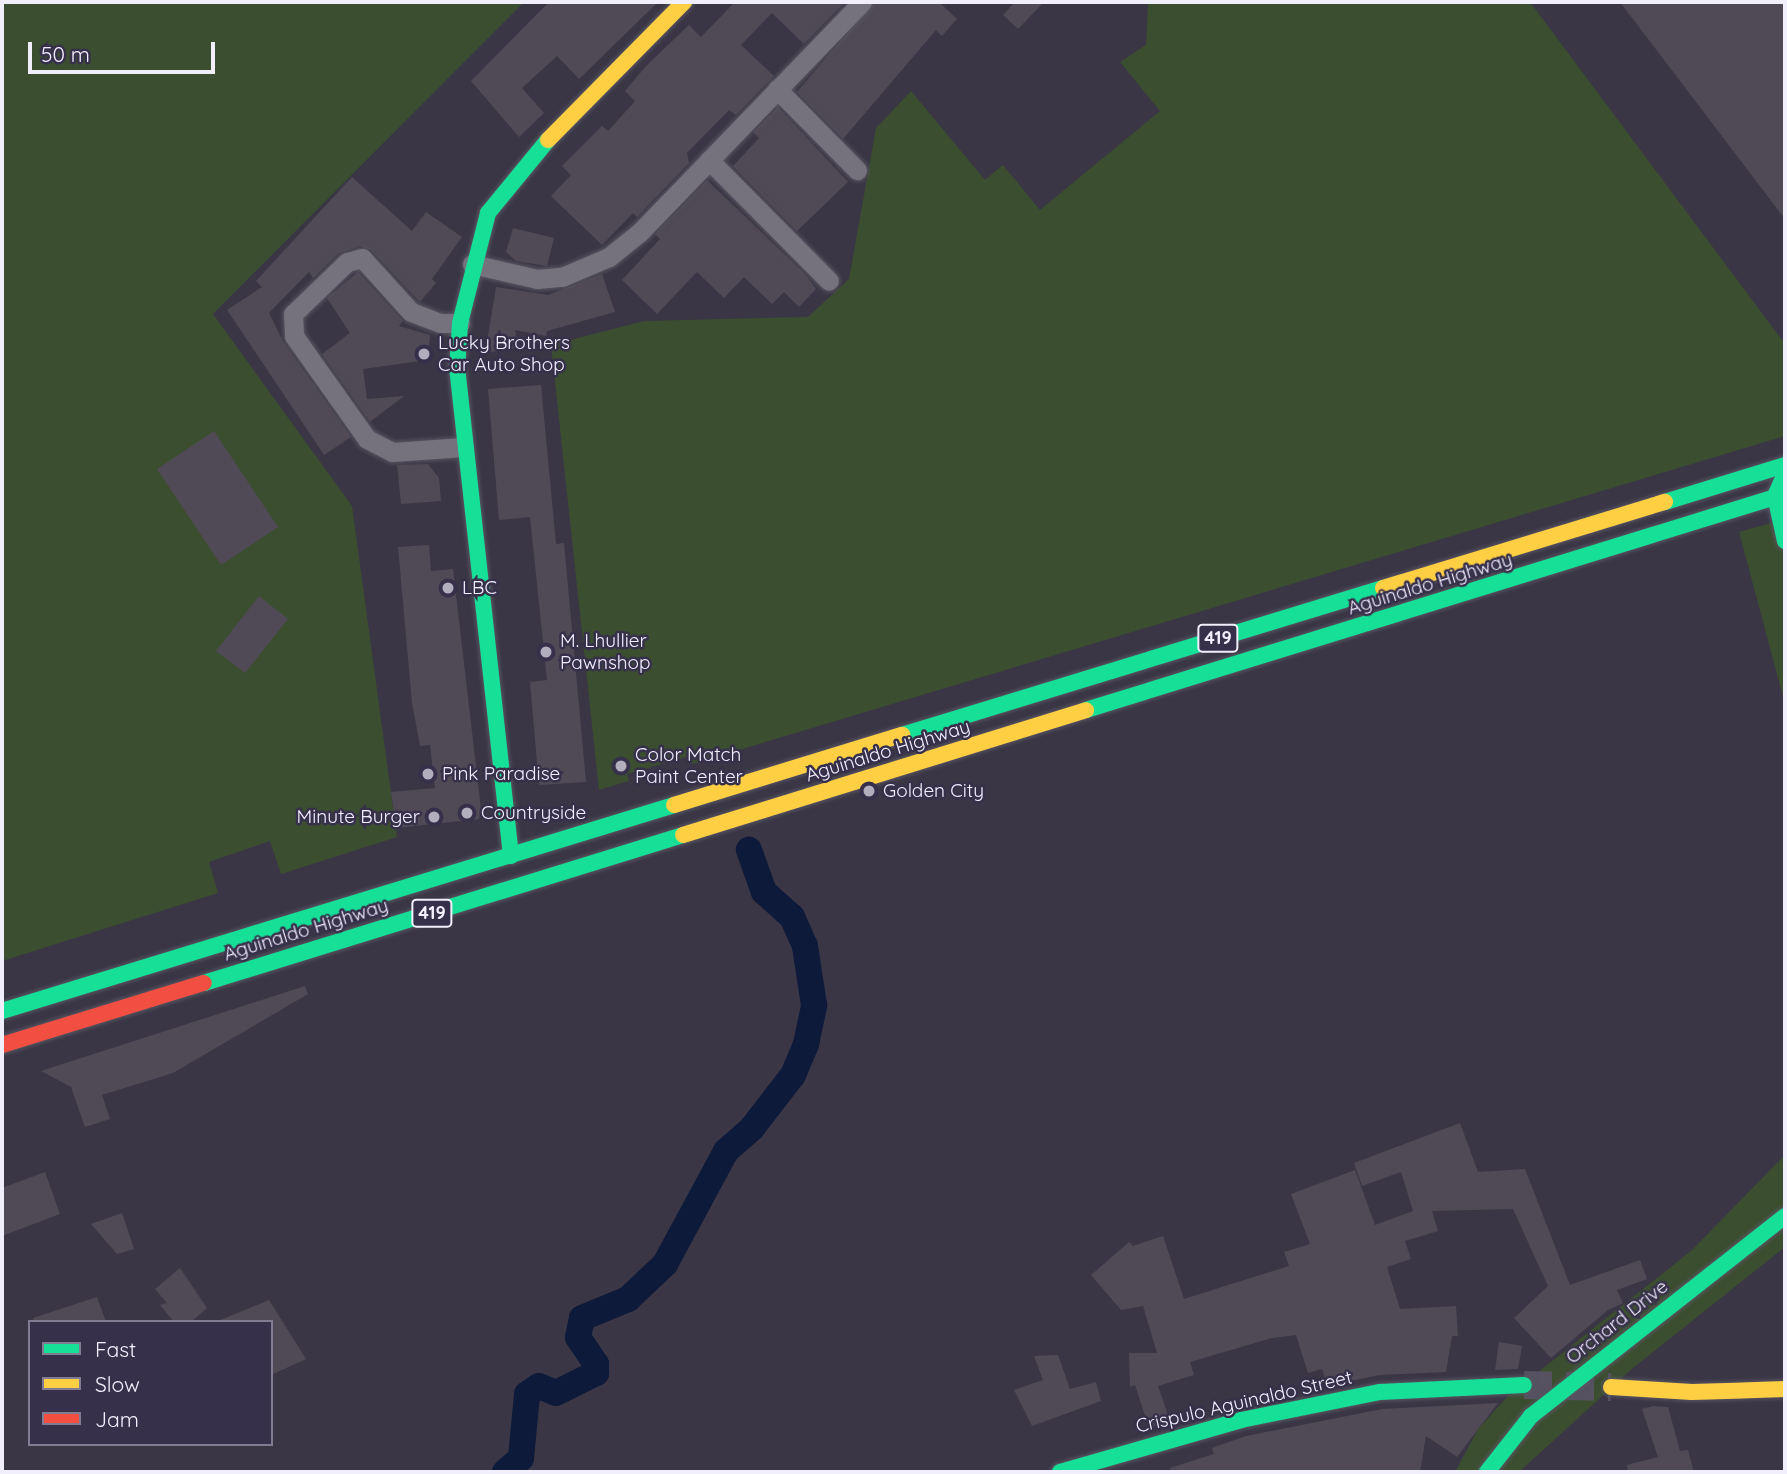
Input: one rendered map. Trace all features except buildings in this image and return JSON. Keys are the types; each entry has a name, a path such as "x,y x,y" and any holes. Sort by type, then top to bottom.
{"main road":[{"path":"511,856 464,447 457,370 460,323 472,264 488,214 530,158 684,2"},
{"name":"Aguinaldo Highway","path":"2,1011 1785,465"},
{"path":"1785,472 1780,495 1785,541"},
{"name":"Aguinaldo Highway","path":"2,1045 1780,495"},
{"name":"Orchard Drive","path":"1487,1472 1501,1449 1531,1416 1785,1216"},
{"name":"Crispulo Aguinaldo Street","path":"1060,1472 1241,1420 1380,1392 1524,1385"},
{"path":"1611,1387 1692,1392 1785,1390"}],"street":[{"path":"472,264 537,279 562,277 608,257 639,233 862,2"},
{"path":"777,89 858,170"},
{"path":"709,160 829,281"},
{"path":"460,323 440,323 411,312 362,258 346,262 293,314 294,335 367,439 393,452 464,447"}],"green space":[{"path":"2,2 524,2 213,314 352,506 397,837 281,874 270,841 209,862 218,893 2,961"},
{"path":"1148,2 1530,2 1785,344 1785,436 692,764 689,756 627,774 629,781 599,790 551,345 644,321 808,317 849,279 876,128 911,91 985,180 1003,165 1040,210 1160,111 1120,62 1146,45"},
{"path":"1785,519 1785,704 1739,532"},
{"path":"1785,1155 1785,1247 1633,1368 1519,1472 1455,1472 1478,1429 1508,1396 1691,1251"}],"waterway":[{"path":"505,1472 521,1458 527,1394 539,1386 556,1393 596,1373 596,1364 578,1337 582,1318 628,1299 665,1264 726,1151 752,1128 793,1075 806,1044 814,1005 805,946 792,917 764,892 749,850"}],"tunnel":[{"path":"1524,1385 1611,1387"}],"traffic: fast":[{"path":"511,856 457,370 460,323 488,213 548,140"},
{"path":"1665,502 1785,465"},
{"path":"1783,478 1775,496 1785,541"},
{"path":"1086,710 1785,494"},
{"path":"902,735 1383,588"},
{"path":"2,1011 674,805"},
{"path":"204,983 683,835"},
{"path":"1487,1472 1531,1416 1785,1216"},
{"path":"1060,1472 1241,1420 1380,1392 1524,1385"}],"traffic: slow":[{"path":"548,140 684,2"},
{"path":"1383,588 1665,502"},
{"path":"683,835 1086,710"},
{"path":"674,805 902,735"},
{"path":"1611,1387 1692,1392 1785,1389"}],"traffic: jam":[{"path":"2,1045 204,983"}],"place":[{"name":"Lucky Brothers Car Auto Shop","path":"424,354"},
{"name":"LBC","path":"448,588"},
{"name":"M. Lhullier Pawnshop","path":"546,652"},
{"name":"Color Match Paint Center","path":"621,766"},
{"name":"Pink Paradise","path":"428,774"},
{"name":"Golden City","path":"869,791"},
{"name":"Countryside","path":"467,813"},
{"name":"Minute Burger","path":"434,817"}]}
